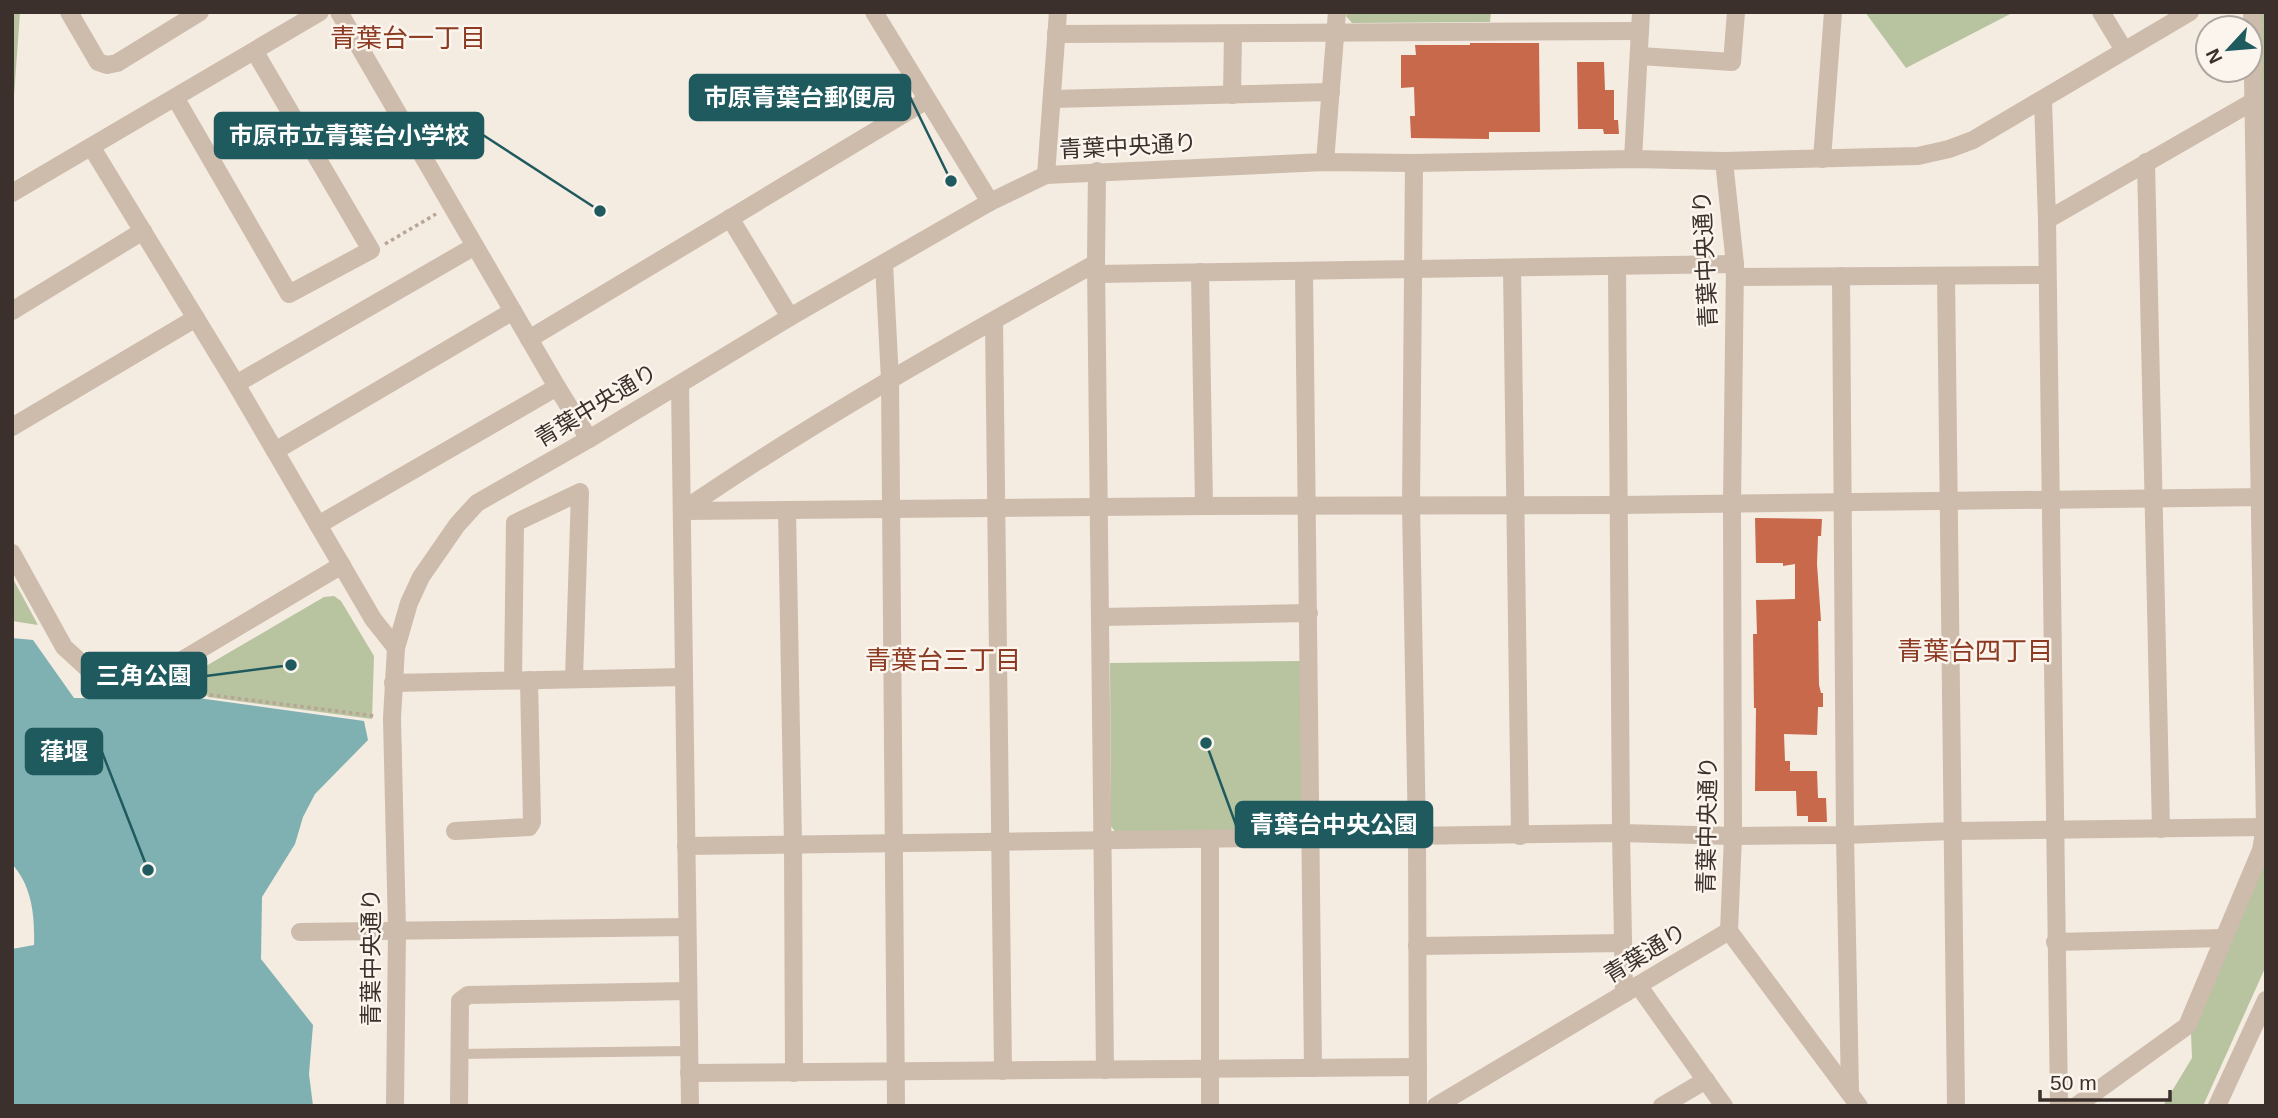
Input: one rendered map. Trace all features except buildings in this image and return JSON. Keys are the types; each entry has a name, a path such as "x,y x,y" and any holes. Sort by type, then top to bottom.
{"street":[{"path":"69,12 99,62 107,65 117,63 200,12"},
{"path":"12,193 320,12"},
{"path":"339,12 528,339 589,439"},
{"path":"874,12 990,202"},
{"path":"1046,175 1058,12"},
{"path":"1325,162 1337,12"},
{"path":"1633,159 1641,12"},
{"path":"1640,55 1732,62 1736,12"},
{"path":"1822,159 1833,12"},
{"path":"2101,12 2124,50"},
{"path":"1724,161 1918,156 1949,149 1973,140 2190,12"},
{"path":"2076,1106 2187,1027 2261,850 2265,827 2261,309 2252,12"},
{"path":"1056,34 1640,31"},
{"path":"1232,95 1233,34"},
{"path":"176,99 289,295 371,250 255,52"},
{"path":"1052,99 1331,92"},
{"path":"528,339 927,100"},
{"path":"2043,100 2059,1106"},
{"path":"2047,220 2254,101"},
{"path":"92,148 236,384 373,619 396,648"},
{"name":"青葉中央通り","path":"395,1106 397,930 393,683 396,648 410,603 421,577 437,553 477,503 589,439 790,317 990,202 1046,175 1325,162 1633,159 1724,161 1735,271 1732,503 1733,836 1729,931"},
{"path":"2146,162 2161,829"},
{"path":"1414,163 1411,506 1417,837 1418,1106"},
{"path":"1097,171 1105,1070"},
{"path":"730,218 790,317"},
{"path":"12,310 144,231"},
{"path":"236,384 475,246"},
{"path":"884,264 890,380 896,1106"},
{"path":"682,511 890,380 994,321 1096,268 1200,272 1617,266 1841,276 2047,275"},
{"path":"1617,266 1623,943 1631,990 1706,1080 1724,1106"},
{"path":"1512,268 1520,835"},
{"path":"1304,271 1312,1068"},
{"path":"1200,272 1204,506"},
{"path":"1841,276 1845,835 1854,1099"},
{"path":"1946,276 1956,1106"},
{"path":"275,451 513,311"},
{"path":"12,427 196,318"},
{"path":"994,321 1003,1071"},
{"path":"680,384 690,1106"},
{"path":"318,525 557,387"},
{"path":"455,831 529,827 533,822 521,680 515,523 580,492 575,679"},
{"path":"682,511 2262,498"},
{"path":"787,510 794,1073"},
{"path":"12,553 64,647 89,670 117,679 141,679 157,675 342,565"},
{"path":"1101,617 1309,613"},
{"path":"393,683 684,677"},
{"path":"686,846 1621,833 1845,835 2265,827"},
{"path":"1210,840 1210,1106"},
{"path":"300,932 687,927"},
{"path":"1729,931 1854,1099"},
{"name":"青葉通り","path":"1436,1106 1729,931"},
{"path":"2056,942 2223,938"},
{"path":"1417,946 1623,943"},
{"path":"459,1106 460,1001 468,995 688,991"},
{"path":"2217,1106 2266,1000"},
{"path":"690,1073 1418,1067"},
{"path":"1662,1106 1706,1080"}],"lane":[{"path":"460,1054 689,1051"}],"path":[{"path":"371,250 451,205"},
{"path":"157,675 179,691 392,718"}],"green space":[{"path":"12,12 20,12 12,124"},
{"path":"1347,12 1491,12 1490,22 1352,23 1346,16"},
{"path":"1865,12 2014,12 1906,68"},
{"path":"2266,12 2266,297 2261,84 2264,84 2264,14 2260,14"},
{"path":"12,577 38,625 12,621"},
{"path":"334,596 341,601 374,656 372,719 208,697 194,673 324,597"},
{"path":"1301,661 1304,824 1297,831 1116,833 1111,826 1110,663"},
{"path":"2266,858 2266,966 2203,1106 2163,1106 2192,1058 2191,1033"}],"water":[{"path":"12,638 33,640 74,698 198,698 364,721 368,740 315,794 303,817 295,844 262,897 261,959 313,1025 309,1074 313,1106 12,1106 12,949 34,945 34,934 33,912 28,892 12,864"}],"place":[{"name":"市原青葉台郵便局","path":"951,181"},
{"name":"市原市立青葉台小学校","path":"600,211"},
{"name":"三角公園","path":"291,665"},
{"name":"青葉台中央公園","path":"1206,743"},
{"name":"葎堰","path":"148,870"}],"district":[{"name":"青葉台一丁目","path":"408,38"},
{"name":"青葉台四丁目","path":"1975,651"},
{"name":"青葉台三丁目","path":"943,660"}]}
